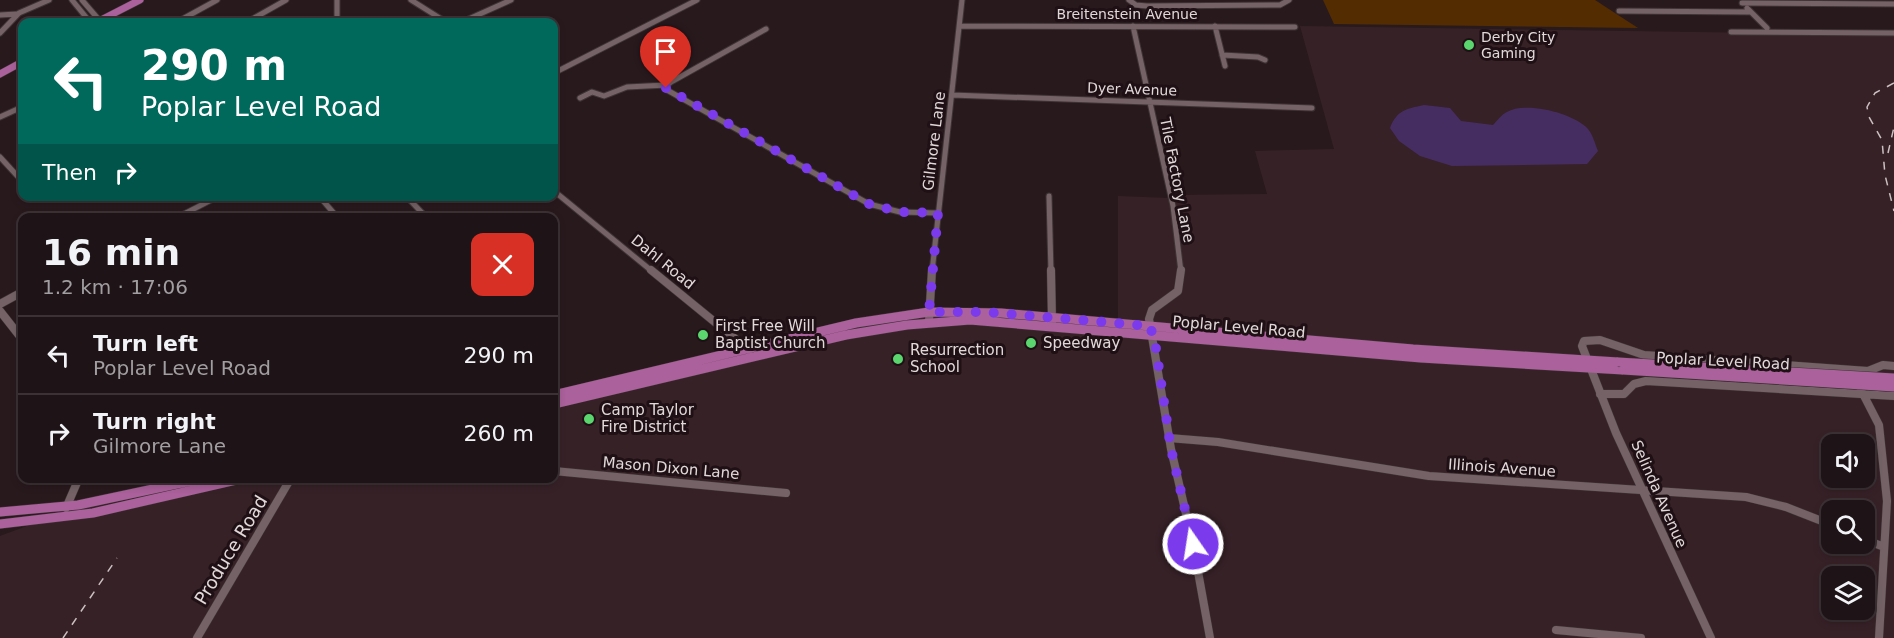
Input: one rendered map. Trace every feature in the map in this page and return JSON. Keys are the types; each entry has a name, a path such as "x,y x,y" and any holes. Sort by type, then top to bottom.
{"main road":[{"path":"106,18 140,0"},
{"path":"0,74 18,64"},
{"name":"Poplar Level Road","path":"558,394 750,352 929,317 985,312 1052,321 1420,358 1589,364 1894,387"},
{"name":"Poplar Level Road","path":"558,403 750,352"},
{"name":"Poplar Level Road","path":"1621,366 1894,378"},
{"path":"0,512 67,507 121,498 184,483"},
{"path":"0,524 61,519 140,504 225,483"}],"street":[{"path":"0,33 17,14 49,0"},
{"path":"72,0 87,18"},
{"path":"82,0 96,18"},
{"path":"184,18 217,0"},
{"path":"254,18 286,0"},
{"path":"337,0 338,18"},
{"path":"411,0 440,18"},
{"path":"471,18 511,0"},
{"path":"558,71 697,0"},
{"name":"Gilmore Lane","path":"929,317 938,213 962,0"},
{"path":"1129,0 1134,4 1275,5 1289,0"},
{"path":"1740,1 1894,4"},
{"path":"1740,1 1767,28"},
{"path":"1618,11 1750,12"},
{"path":"0,15 17,14"},
{"name":"Breitenstein Avenue","path":"960,26 1295,27"},
{"name":"Tile Factory Lane","path":"1133,26 1173,206 1181,281 1176,294 1152,310 1151,330"},
{"path":"1215,26 1225,66"},
{"path":"580,98 592,92 604,96 627,87 667,85 766,29"},
{"path":"1731,32 1894,33"},
{"path":"1222,55 1258,57 1265,60"},
{"path":"667,85 667,90 677,96 869,204 900,212 938,213"},
{"name":"Dyer Avenue","path":"952,95 1312,108"},
{"path":"0,117 18,109"},
{"path":"0,157 18,177"},
{"name":"Dahl Road","path":"558,194 750,352"},
{"path":"1049,196 1052,321"},
{"path":"186,213 209,201"},
{"path":"323,201 334,213"},
{"path":"411,201 422,213"},
{"path":"0,303 18,294"},
{"path":"0,311 18,334"},
{"path":"1151,330 1169,438 1193,544 1209,638"},
{"path":"1589,364 1582,346 1584,341 1593,338 1640,355 1868,371 1883,365 1894,366"},
{"name":"Selinda Avenue","path":"1589,364 1642,490 1711,638"},
{"path":"1850,370 1879,425 1887,501 1879,638"},
{"path":"1600,394 1624,394 1634,384 1646,381 1894,396"},
{"name":"Illinois Avenue","path":"1169,438 1218,442 1429,476 1762,500 1821,521"},
{"name":"Mason Dixon Lane","path":"558,471 786,493"},
{"path":"61,519 77,483"},
{"name":"Produce Road","path":"197,638 288,483"},
{"path":"1875,543 1884,547"},
{"path":"1556,630 1641,638"}],"shaded area":[{"path":"1323,0 1595,0 1638,28 1334,24"},
{"path":"1300,26 1894,35 1894,638 0,638 0,536 59,514 207,483 558,483 558,394 749,348 929,312 1118,323 1118,196 1168,198 1178,195 1267,194 1255,151 1334,149"},
{"path":"1424,105 1450,108 1461,121 1493,125 1503,114 1515,109 1549,110 1581,123 1590,131 1598,151 1587,164 1452,166 1420,156 1399,141 1390,128 1396,117 1403,111"}],"railway":[{"path":"1894,83 1875,93 1867,107 1869,117 1882,140 1885,175 1894,211"},
{"path":"1888,153 1894,127"},
{"path":"63,638 117,558"}],"place":[{"name":"Derby City Gaming","path":"1469,45"},
{"name":"First Free Will Baptist Church","path":"703,335"},
{"name":"Speedway","path":"1031,343"},
{"name":"Resurrection School","path":"898,359"},
{"name":"Camp Taylor Fire District","path":"589,419"}],"route":[{"path":"666,88 669,92 869,204 900,212 938,213 929,312 985,312 1150,326 1155,342 1171,449 1193,544"}]}
